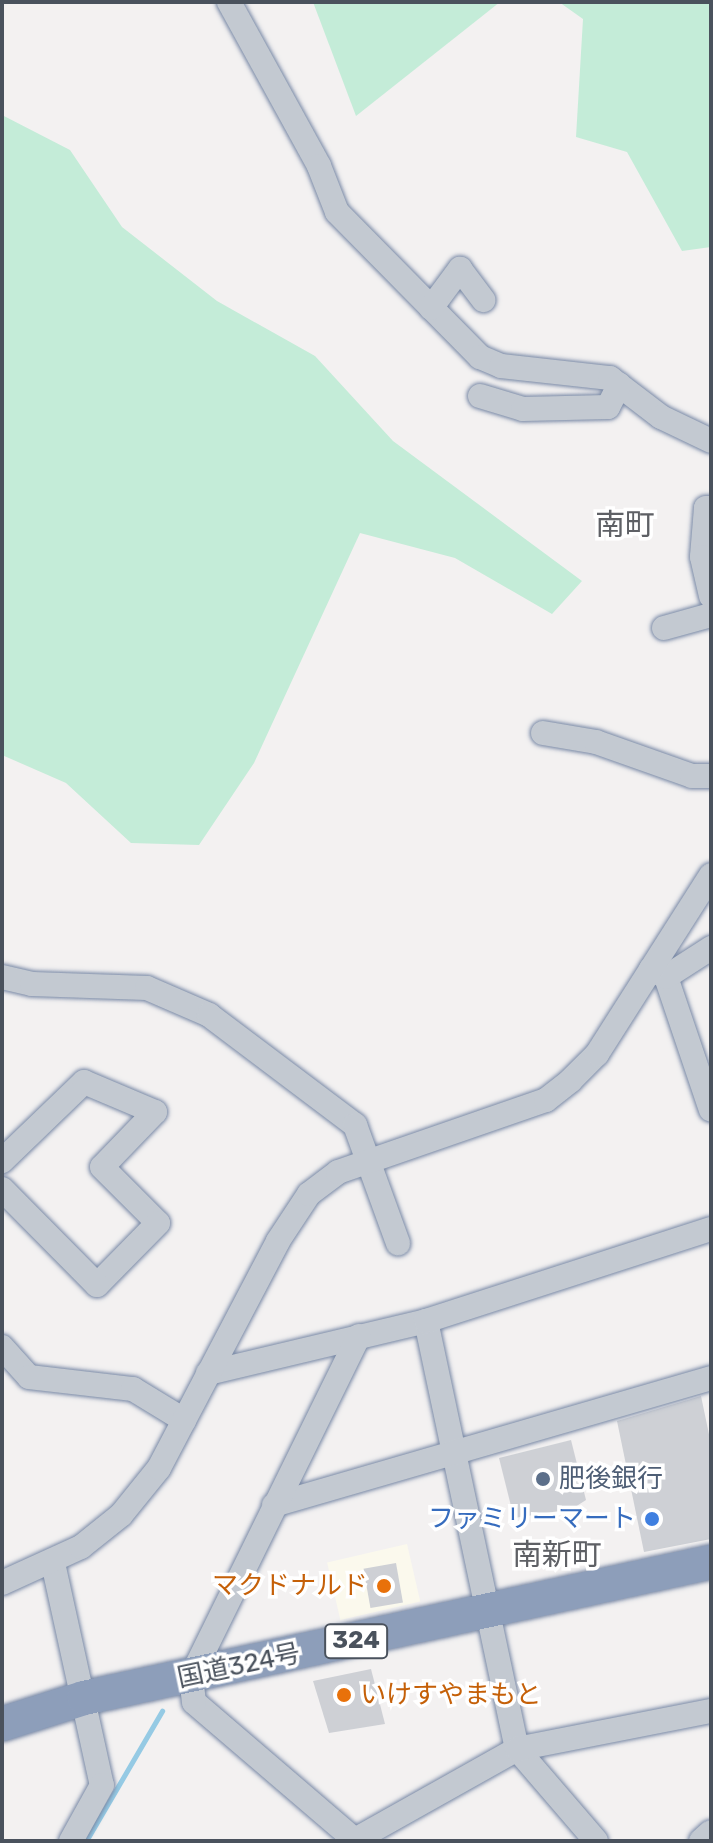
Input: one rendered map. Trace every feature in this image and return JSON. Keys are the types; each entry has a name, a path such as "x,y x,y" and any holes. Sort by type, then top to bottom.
{"highway":[{"name":"国道324号","path":"2,1724 84,1698 711,1562"}],"street":[{"path":"229,2 319,166 337,212 480,357 501,366 610,378 661,417 711,441"},
{"path":"431,308 460,269 483,300"},
{"path":"480,396 523,409 608,407 619,385"},
{"path":"711,508 706,508 702,557 711,596"},
{"path":"664,628 711,615"},
{"path":"543,733 596,742 692,776 711,776"},
{"path":"2,1583 53,1563 121,1515 159,1468 278,1241 309,1194 338,1172 546,1100 597,1054 658,973 711,875"},
{"path":"658,973 711,948"},
{"path":"658,973 711,1110"},
{"path":"2,977 32,984 147,988 209,1015 355,1125 398,1243"},
{"path":"2,1161 84,1082 155,1112 102,1167 158,1223 97,1285 2,1189"},
{"path":"208,1373 426,1321 711,1229"},
{"path":"426,1321 457,1454 517,1749 596,1841"},
{"path":"359,1336 191,1677 194,1702 355,1841 517,1749 711,1711"},
{"path":"2,1347 29,1377 133,1389 184,1420"},
{"path":"274,1505 711,1378"},
{"path":"53,1563 102,1785 71,1841"},
{"path":"701,1841 711,1832"}],"shaded area":[{"path":"407,1544 420,1601 340,1620 327,1562"}],"green space":[{"path":"313,2 500,2 356,116"},
{"path":"559,2 711,2 711,247 682,251 627,152 576,137 583,19"},
{"path":"2,115 70,150 122,227 217,301 315,356 393,441 582,581 552,614 455,558 360,533 254,763 199,845 131,843 66,783 2,755"}],"building":[{"path":"701,1396 711,1444 711,1539 644,1552 617,1421"},
{"name":"肥後銀行","path":"571,1440 586,1500 572,1509 514,1518 499,1458"},
{"name":"マクドナルド","path":"396,1563 403,1602 370,1608 364,1569"},
{"name":"いけすやまもと","path":"371,1669 385,1724 329,1733 313,1681"}],"waterway":[{"path":"86,1841 162,1711"}],"place":[{"name":"肥後銀行","path":"543,1479"},
{"name":"ファミリーマート","path":"652,1519"},
{"name":"マクドナルド","path":"384,1586"},
{"name":"いけすやまもと","path":"344,1695"}],"district":[{"name":"南町","path":"625,525"},
{"name":"南新町","path":"557,1555"}]}
